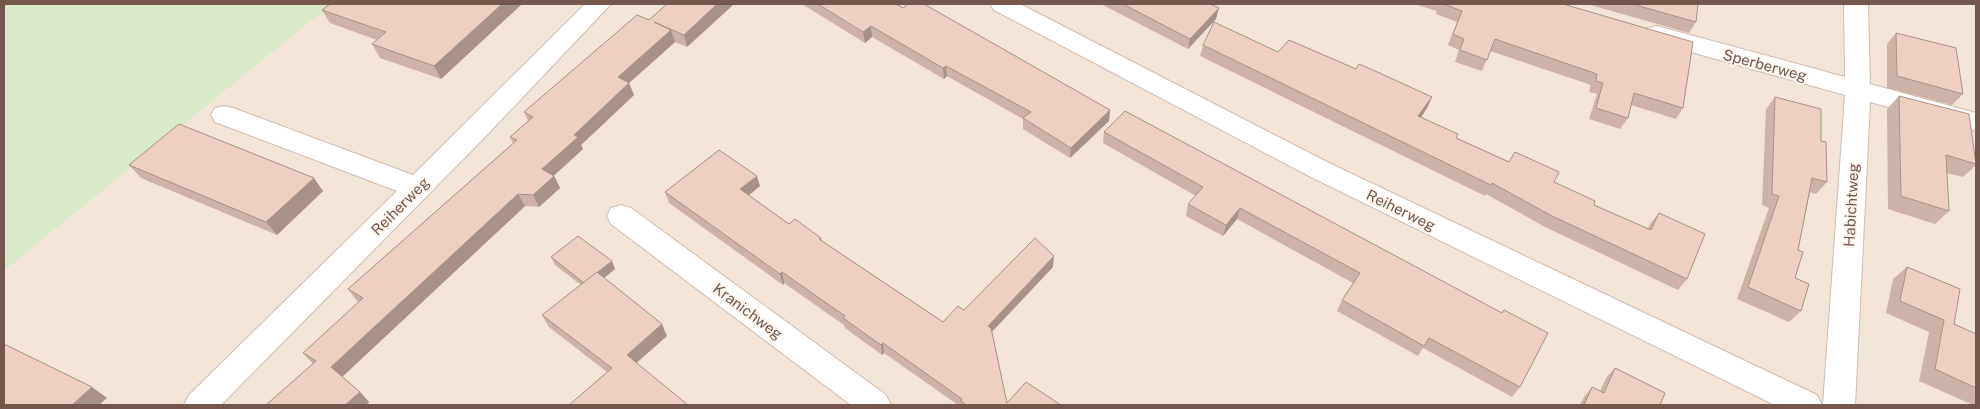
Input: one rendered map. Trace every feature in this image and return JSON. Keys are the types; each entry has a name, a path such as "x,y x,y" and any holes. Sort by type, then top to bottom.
{"street":[{"name":"Reiherweg","path":"200,405 599,4"},
{"name":"Reiherweg","path":"1002,4 1320,170 1806,405"},
{"name":"Habichtweg","path":"1839,405 1858,90 1856,4"},
{"name":"Sperberweg","path":"1637,28 1976,122"},
{"path":"224,116 418,188"},
{"name":"Kranichweg","path":"621,216 875,405"}],"shaded area":[{"path":"332,4 1976,4 1976,405 4,405 4,271"}],"green space":[{"path":"4,4 332,4 4,271"}],"building":[{"path":"330,4 502,4 434,66 372,44 386,32 322,10"},
{"path":"667,4 717,4 684,35 654,22 671,30 618,77 629,83 574,135 578,137 542,169 554,176 533,195 518,194 331,367 360,392 345,405 266,405 316,361 303,353 363,298 348,289 517,140 510,137 533,117 524,112 637,15 649,20"},
{"path":"818,4 896,4 903,8 908,4 924,4 1110,110 1071,148 1023,118 1031,112 946,66 943,68 871,26 863,32"},
{"path":"1123,4 1210,4 1219,8 1190,39"},
{"path":"1444,4 1563,4 1693,42 1683,108 1634,93 1628,118 1596,108 1603,83 1596,81 1597,74 1495,39 1487,60 1460,50 1464,39 1453,34 1462,11"},
{"path":"1632,4 1698,4 1696,22"},
{"path":"1214,22 1278,52 1289,40 1356,69 1359,64 1373,70 1432,97 1418,116 1458,134 1456,138 1509,162 1515,152 1559,172 1554,182 1595,201 1594,205 1651,230 1659,213 1705,234 1687,279 1552,216 1492,183 1491,185 1203,45"},
{"path":"1896,33 1956,48 1963,94 1897,76"},
{"path":"1899,96 1969,114 1976,164 1946,155 1949,211 1901,196"},
{"path":"1775,97 1821,109 1821,141 1826,142 1827,182 1812,178 1798,250 1803,252 1795,278 1809,284 1801,311 1748,287 1779,196 1772,194"},
{"path":"1125,111 1502,313 1504,310 1548,333 1520,387 1429,338 1424,346 1342,300 1360,273 1240,208 1226,225 1188,204 1203,187 1104,132"},
{"path":"179,124 314,178 266,222 129,165"},
{"path":"719,150 757,176 740,189 789,224 795,219 821,238 819,239 943,322 958,306 964,310 1035,238 1054,256 988,326 991,328 1007,403 1026,382 1061,405 966,405 961,401 962,399 883,343 881,345 843,318 845,316 782,272 780,274 665,192"},
{"path":"578,236 612,261 584,283 551,257"},
{"path":"1907,267 1960,289 1954,324 1976,334 1976,388 1935,369 1944,320 1900,301"},
{"path":"597,272 662,324 627,355 688,405 569,405 612,368 542,315"},
{"path":"4,344 92,387 72,405 4,405"},
{"path":"1615,368 1665,393 1660,405 1584,405 1592,387 1604,393"}]}
